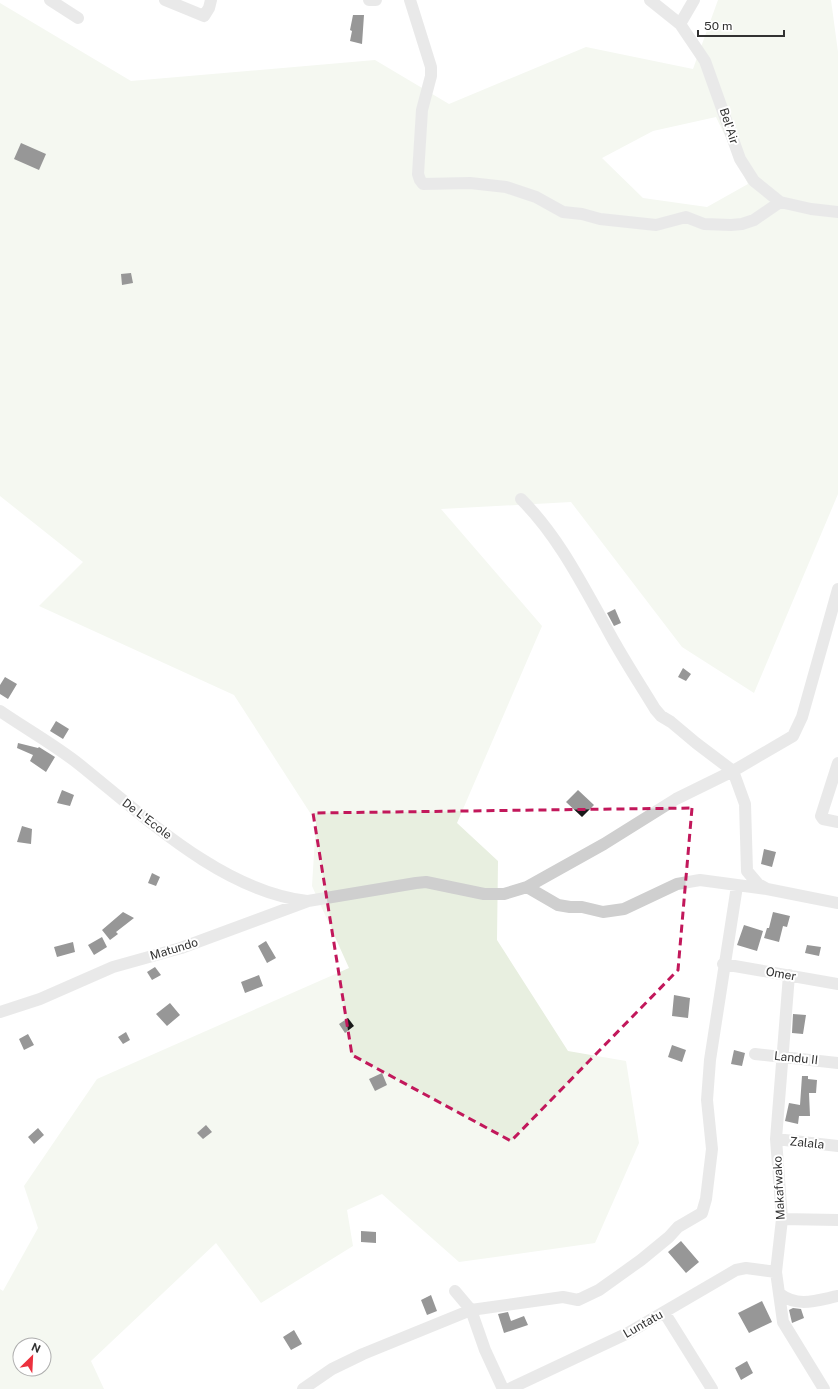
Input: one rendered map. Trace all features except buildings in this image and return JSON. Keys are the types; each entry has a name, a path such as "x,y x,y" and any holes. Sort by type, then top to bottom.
{"street":[{"path":"50,0 78,18"},
{"path":"165,0 204,16 207,13 211,0"},
{"path":"369,0 376,0"},
{"path":"410,0 431,67 431,76 423,100 421,117 418,174 423,184 470,183 506,187 536,197 563,212 582,214 600,219 656,225 686,217 704,224 731,226 742,224 754,220 780,202"},
{"name":"Bel'Air","path":"650,0 680,24 705,61 740,159 754,181 780,202 811,209 838,212"},
{"path":"680,24 694,0"},
{"path":"521,499 531,509 565,553 605,626 655,709 661,716 671,722 732,771 745,804 747,872 758,884 768,889"},
{"name":"Matundo","path":"0,1012 40,999 113,967 181,948 308,901 351,892 421,883 484,894 504,894 527,887 604,844 676,799 732,771 793,736 802,717 838,589"},
{"name":"De L'Ecole","path":"0,711 79,764 122,800 205,861 260,888 292,899 308,901"},
{"path":"838,763 822,814 823,819 838,822"},
{"path":"527,887 558,905 582,907 603,912 624,909 677,884 689,881 717,881 736,886 768,889 838,903"},
{"path":"303,1389 332,1369 363,1354 471,1310 563,1297 578,1300 600,1290 641,1260 669,1237 678,1227 702,1213 706,1199 712,1149 707,1100 710,1060 723,964 736,886"},
{"name":"Omer","path":"723,964 838,984"},
{"name":"Makafwako","path":"789,975 776,1139 782,1219 776,1272 783,1322 824,1389"},
{"name":"Landu II","path":"755,1054 838,1063"},
{"name":"Zalala","path":"776,1139 838,1146"},
{"path":"782,1219 838,1220"},
{"name":"Luntatu","path":"509,1389 628,1334 736,1270 746,1268 776,1272"},
{"path":"455,1291 471,1310 484,1350 503,1389"},
{"path":"780,1294 788,1300 806,1303 838,1296"},
{"path":"664,1312 706,1387"}],"highlighted area":[{"path":"692,808 678,970 511,1141 352,1055 313,813"}],"green space":[{"path":"718,0 831,0 838,52 838,494 754,693 682,647 571,502 441,509 542,626 457,823 498,861 497,940 568,1051 626,1061 639,1143 595,1243 459,1262 382,1194 347,1210 353,1246 261,1303 216,1243 91,1361 104,1389 0,1389 0,1289 3,1291 38,1228 24,1186 97,1079 349,968 312,886 316,822 234,695 39,606 83,562 0,496 0,3 131,81 375,60 449,104 586,47 693,69","holes":["716,117 748,184 707,207 643,198 602,158 653,131"]}]}
